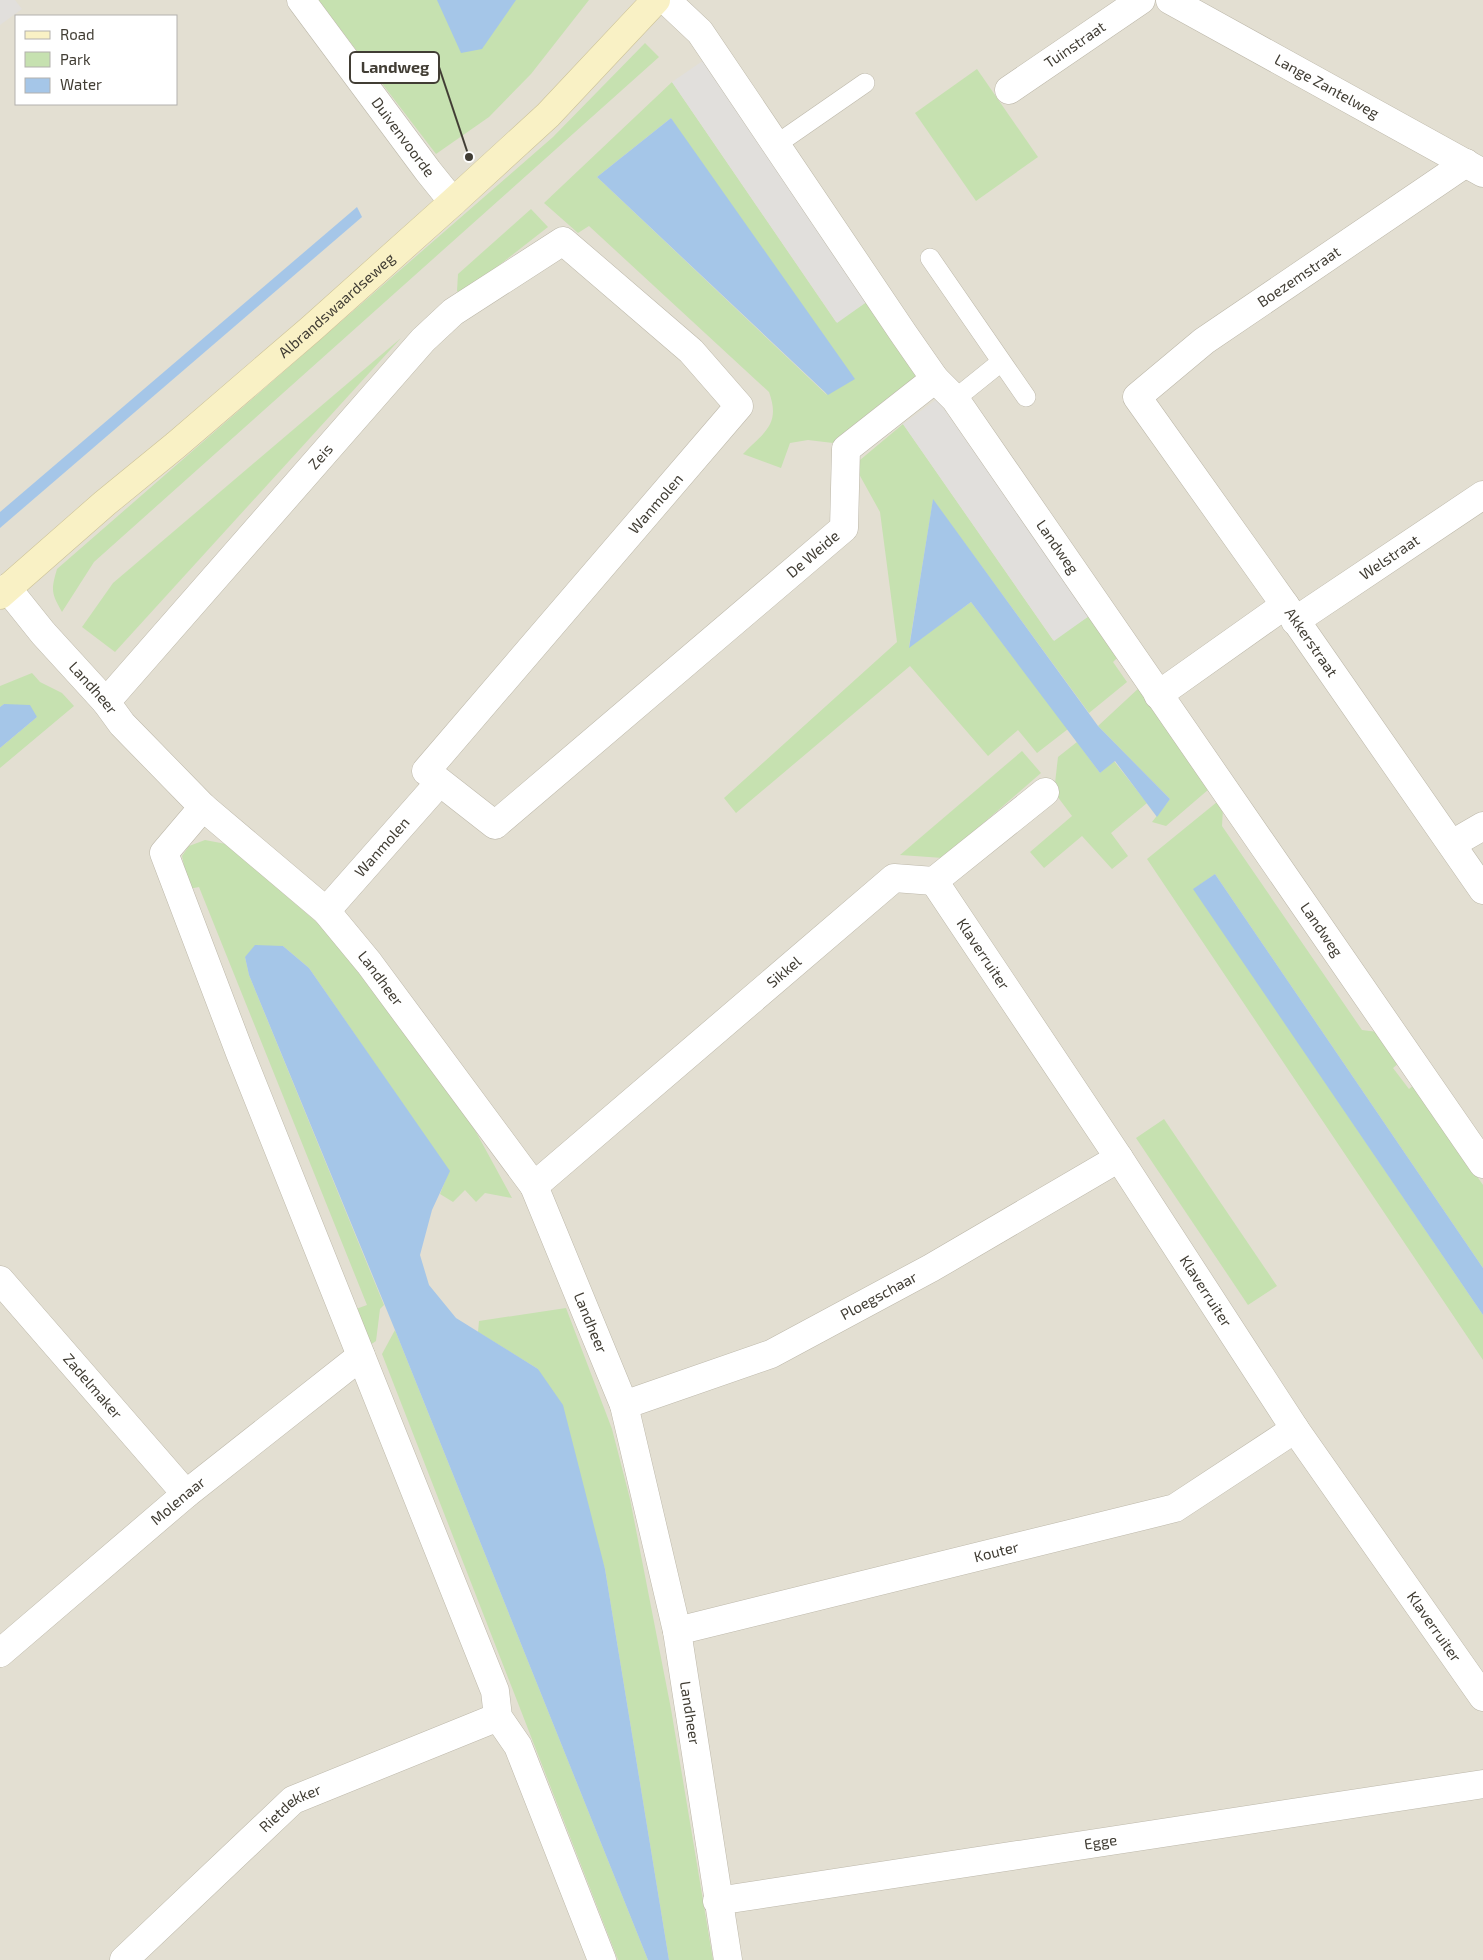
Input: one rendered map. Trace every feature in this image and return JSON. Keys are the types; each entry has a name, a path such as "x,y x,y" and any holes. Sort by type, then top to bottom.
{"street":[{"name":"Duivenvoorde","path":"301,0 453,202"},
{"name":"Albrandswaardseweg","path":"4,591 105,503 312,329 453,202 548,115 656,0"},
{"name":"Landweg","path":"666,0 700,32 903,333 936,378 955,399 1483,1164"},
{"name":"Tuinstraat","path":"1009,90 1141,0"},
{"name":"Lange Zantelweg","path":"1170,0 1474,168"},
{"name":"Boezemstraat","path":"1137,397 1204,342 1474,168"},
{"name":"Zeis","path":"106,702 422,340 453,312 563,241"},
{"name":"Wanmolen","path":"563,241 691,351 740,406 426,771 439,783 496,825 636,707"},
{"name":"De Weide","path":"636,707 844,528 846,449 936,378"},
{"name":"Akkerstraat","path":"1137,397 1483,890"},
{"name":"Welstraat","path":"1290,613 1483,495"},
{"name":"Landheer","path":"4,591 106,702 122,724 203,807 326,911 369,963 534,1186 624,1405 677,1631 717,1901 728,1960"},
{"path":"1158,695 1290,613"},
{"name":"Wanmolen","path":"326,911 439,783"},
{"path":"934,881 1045,792"},
{"path":"203,807 164,853 240,1054 495,1691 498,1717 518,1746 602,1960"},
{"path":"1452,844 1483,826"},
{"name":"Sikkel","path":"534,1186 894,878 934,881"},
{"name":"Klaverruiter","path":"934,881 1119,1158 1295,1429 1483,1697"},
{"name":"Ploegschaar","path":"624,1405 771,1354 932,1268 1119,1158"},
{"name":"Zadelmaker","path":"0,1280 186,1494"},
{"name":"Molenaar","path":"0,1654 186,1494 361,1356"},
{"name":"Kouter","path":"677,1631 1175,1508 1295,1429"},
{"name":"Rietdekker","path":"124,1960 293,1800 498,1717"},
{"name":"Egge","path":"717,1901 1483,1784"}],"lane":[{"path":"777,144 865,83"},
{"path":"930,258 1026,397"},
{"path":"955,399 1002,362"}],"shaded area":[{"path":"0,0 1483,0 1483,1960 0,1960"},
{"path":"0,0 15,0 22,9 0,25"},
{"path":"704,60 868,301 837,323 672,82"},
{"path":"937,399 1089,616 1054,641 903,424"}],"green space":[{"path":"318,0 589,0 531,74 489,117 436,154"},
{"path":"645,43 659,57 94,562 62,612 53,591 57,569 553,137"},
{"path":"977,69 1038,157 976,201 915,113"},
{"path":"672,82 836,322 868,301 917,377 875,408 833,443 808,440 790,443 781,468 743,454 764,433 772,420 772,403 769,392 589,226 578,233 544,203","holes":["671,118 827,395 597,177"]},
{"path":"531,209 548,227 461,295 457,291 458,274"},
{"path":"401,338 115,652 82,627 113,583"},
{"path":"903,424 1053,640 1089,616 1120,655 1113,662 1127,682 1089,713 933,500 909,647 971,602 1068,729 1037,753 1018,730 988,756 910,666 736,813 724,798 897,642 880,512 854,465"},
{"path":"32,673 40,682 62,693 74,706 0,768 0,748 37,717 4,704 0,707 0,686"},
{"path":"1140,687 1209,789 1166,826 1152,822 1170,799 1098,726"},
{"path":"1077,742 1100,773 1114,761 1147,803 1111,833 1128,856 1112,869 1082,836 1044,868 1030,852 1072,816 1054,792 1058,757"},
{"path":"1022,751 1041,773 943,858 900,855"},
{"path":"1217,802 1223,808 1222,826 1362,1030 1378,1032 1400,1062 1393,1068 1409,1089 1414,1085 1483,1185 1483,1268 1215,874 1194,889 1483,1315 1483,1360 1147,859"},
{"path":"205,840 226,844 328,932 470,1121 512,1198 485,1193 476,1202 465,1190 453,1202 440,1194 449,1171 309,968 283,946 245,957 249,975 384,1305 380,1309 376,1341 367,1347 356,1309 367,1305 199,887 189,889 182,856 189,846"},
{"path":"1164,1119 1277,1286 1248,1305 1136,1138"},
{"path":"566,1308 612,1429 630,1499 671,1709 713,1960 669,1960 605,1569 538,1369 478,1332 479,1321"},
{"path":"395,1330 648,1960 618,1960 382,1354"}],"water":[{"path":"437,0 516,0 482,49 461,53"},
{"path":"671,118 855,379 828,395 597,177"},
{"path":"357,207 362,217 0,528 0,512"},
{"path":"933,499 1098,726 1170,799 1157,817 1115,761 1100,773 971,602 909,648"},
{"path":"4,704 30,705 37,717 0,748 0,707"},
{"path":"1215,874 1483,1268 1483,1315 1193,889"},
{"path":"255,945 283,946 309,968 450,1171 432,1210 420,1255 429,1285 456,1318 538,1369 563,1405 605,1569 669,1960 648,1960 395,1330 249,975 245,957"}],"place":[{"name":"Landweg","path":"469,157"}]}
